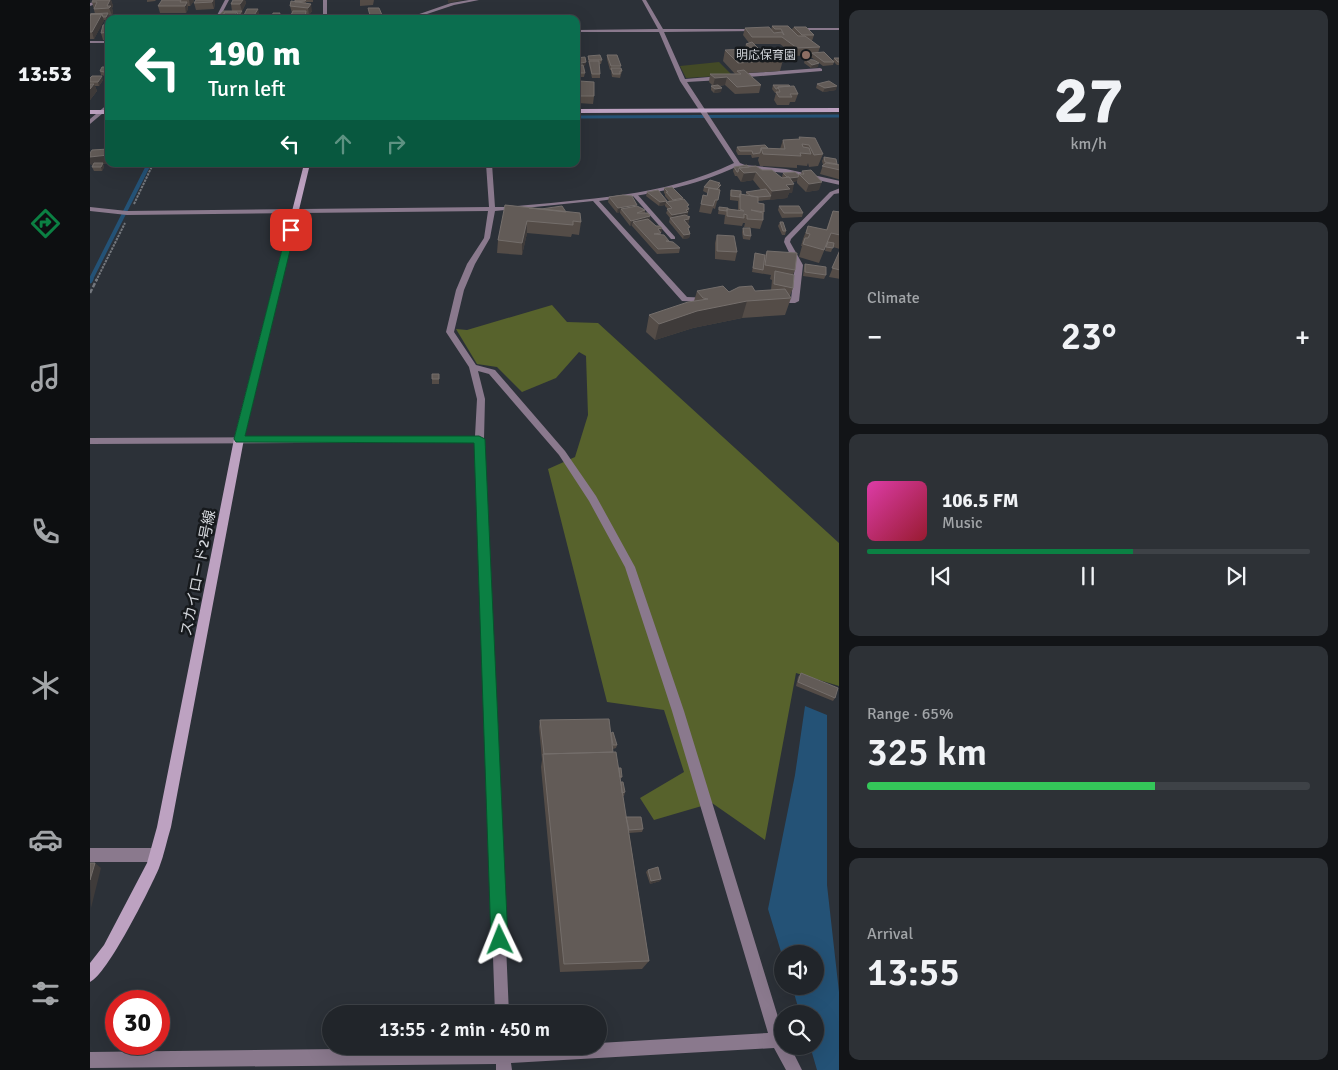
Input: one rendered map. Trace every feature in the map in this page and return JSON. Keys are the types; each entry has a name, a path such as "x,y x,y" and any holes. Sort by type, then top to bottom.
{"street":[{"path":"90,5 104,0"},
{"path":"219,15 227,0"},
{"path":"324,15 325,0"},
{"path":"416,15 433,8 477,0"},
{"path":"644,0 683,81 738,164 742,167 786,171 839,183"},
{"path":"790,29 839,29"},
{"path":"580,31 770,30"},
{"path":"90,42 105,42"},
{"path":"683,81 820,70"},
{"path":"90,122 105,108"},
{"path":"580,111 704,115 839,110"},
{"path":"90,112 105,112"},
{"path":"90,209 126,212 492,209 635,195 687,183 738,164"},
{"name":"スカイロード2号線","path":"90,976 109,950 153,865 164,827 239,439 306,167"},
{"path":"489,167 492,209 487,238 471,264 460,290 452,316 450,332 473,367 481,399 479,439 494,774 502,1005"},
{"path":"769,301 795,301 799,265 787,242 788,238 832,193 839,190"},
{"path":"635,195 673,238"},
{"path":"595,200 686,299 697,301 717,300"},
{"path":"473,367 492,372 562,453 593,499 630,567 678,711 774,1027"},
{"path":"90,441 479,439"},
{"path":"90,855 156,855"},
{"path":"90,1060 503,1057 774,1040"},
{"path":"786,1055 794,1070"}],"path":[{"path":"90,293 126,212 151,167"}],"green space":[{"path":"719,62 732,75 686,78 680,66"},
{"path":"552,305 567,322 598,323 839,543 839,686 796,673 765,840 712,803 654,820 640,798 684,772 664,710 607,702 548,469 575,457 588,415 586,356 579,352 556,378 522,392 497,367 477,364 456,329 467,330"}],"water":[{"path":"805,706 827,715 827,885 839,992 839,1070 817,1070 813,1055 824,1055 824,1005 797,1005 795,995 824,995 824,945 779,945 768,909 795,775"}],"building":[{"path":"93,0 110,0 107,6 111,6 109,8 94,9 97,2 92,2"},
{"path":"162,0 181,0 180,2 187,2 185,6 158,6"},
{"path":"196,0 213,0 212,2 194,3"},
{"path":"233,0 243,0 240,4 231,4"},
{"path":"291,1 311,4 308,8 290,6"},
{"path":"368,8 379,8 382,15 370,15"},
{"path":"247,9 258,9 254,15 244,15"},
{"path":"223,11 242,11 239,15 237,12 220,14"},
{"path":"293,11 306,11 305,15 291,15"},
{"path":"225,12 237,12 235,15 223,15"},
{"path":"108,13 105,17 102,14 91,14 90,16 90,14"},
{"path":"91,14 102,14 92,32 90,32 90,16"},
{"path":"103,25 105,25 105,32 101,33"},
{"path":"772,26 788,26 798,36 805,36 820,47 797,48 782,37 752,37 745,28 769,27 774,33 782,32 784,35 781,29 775,29"},
{"path":"794,27 806,27 814,35 802,35"},
{"path":"752,42 758,48 749,48 746,44"},
{"path":"770,48 783,60 738,63 725,50"},
{"path":"824,52 834,62 824,62 812,53"},
{"path":"600,55 602,60 589,60 588,56"},
{"path":"607,55 617,55 621,66 611,66"},
{"path":"585,57 586,62 580,63 580,58"},
{"path":"805,59 814,60 819,63 812,65"},
{"path":"589,61 599,61 600,74 592,74"},
{"path":"580,65 583,65 585,73 580,73"},
{"path":"102,67 105,67 105,72 100,71"},
{"path":"611,68 621,68 622,71 620,71 620,74 613,74"},
{"path":"744,70 761,85 737,87 727,77 715,78 710,74 741,74 737,71"},
{"path":"92,76 102,76 98,82 90,82"},
{"path":"580,81 594,82 594,96 580,96"},
{"path":"829,81 837,86 825,88 817,84"},
{"path":"718,85 722,88 715,89 711,86"},
{"path":"773,85 790,86 778,87 776,89"},
{"path":"794,86 798,94 790,94 792,97 779,97 776,92 780,92 778,87"},
{"path":"799,137 815,138 823,154 814,155 809,145 802,144 803,147 809,148 811,154 800,153 801,156 763,154 761,148 785,149 783,140 800,139"},
{"path":"765,145 768,148 761,148 760,153 753,154 752,151 740,151 737,147"},
{"path":"105,149 105,155 90,157 92,150"},
{"path":"824,157 836,159 837,164 825,162"},
{"path":"94,163 103,163 101,167 92,167"},
{"path":"826,163 839,165 839,170 822,166"},
{"path":"747,165 749,167 739,168 738,172 734,167"},
{"path":"756,166 762,170 772,170 782,178 789,177 794,184 786,185 790,189 772,191 756,172 744,173 739,168"},
{"path":"811,170 822,182 809,184 799,174 804,174 802,171"},
{"path":"795,172 799,175 798,177 790,178 783,173"},
{"path":"710,180 721,185 717,189 704,187"},
{"path":"672,187 683,198 673,200 664,188"},
{"path":"709,188 720,190 718,200 715,200 713,206 701,204 703,195 707,196"},
{"path":"766,189 771,196 751,196 746,192"},
{"path":"658,190 667,201 660,202 647,192"},
{"path":"731,190 741,191 740,197 731,196"},
{"path":"740,194 758,197 758,203 764,204 764,212 751,210 763,213 763,220 747,219 747,215 744,214 744,218 727,216 727,209 744,211 740,209"},
{"path":"632,196 637,205 618,208 609,197"},
{"path":"684,199 689,205 687,206 689,209 686,210 688,212 672,215 667,209 672,208 666,202"},
{"path":"505,205 580,213 581,222 573,221 573,225 527,221 522,243 498,240"},
{"path":"562,206 566,212 529,208 541,209"},
{"path":"637,206 645,210 637,213 648,213 650,216 631,221 621,209"},
{"path":"779,206 799,206 803,213 784,213"},
{"path":"719,207 728,209 727,211 719,210"},
{"path":"833,211 839,212 839,235 831,233 824,250 803,244 805,238 808,238 810,234 806,233 808,226 827,230"},
{"path":"685,215 690,217 684,220 690,227 688,228 690,234 684,235 670,218"},
{"path":"648,219 656,226 662,228 658,229 661,233 654,234 664,235 669,241 666,241 673,242 680,248 658,249 633,222"},
{"path":"780,222 783,222 786,231 783,231"},
{"path":"743,228 750,228 751,236 744,235"},
{"path":"717,235 734,236 737,252 717,251"},
{"path":"828,242 834,243 833,248 826,247"},
{"path":"767,251 797,253 795,270 765,265"},
{"path":"839,252 839,270 832,268"},
{"path":"755,253 765,255 763,270 753,268"},
{"path":"805,264 826,267 826,275 805,272"},
{"path":"775,271 794,275 793,288 774,284"},
{"path":"723,286 729,292 739,287 752,286 755,291 785,289 791,298 747,301 697,311 659,324 649,315 688,302 708,299 703,298 697,291"},
{"path":"432,374 439,374 439,379 432,379"},
{"path":"801,673 838,688 835,698 798,682"},
{"path":"609,719 613,752 544,754 540,720"},
{"path":"613,732 617,745 613,745 611,733"},
{"path":"616,752 649,961 564,964 543,754"},
{"path":"619,768 621,768 622,777 620,777"},
{"path":"621,782 623,782 625,792 622,793"},
{"path":"626,817 641,817 643,829 629,830"},
{"path":"90,863 95,863 90,880"},
{"path":"658,867 661,879 651,881 648,870"}],"waterway":[{"path":"580,117 839,116"},
{"path":"91,279 90,281 147,167"}],"place":[{"name":"明応保育園","path":"806,55"}],"route":[{"path":"291,230 239,439 479,439 500,940"}]}
